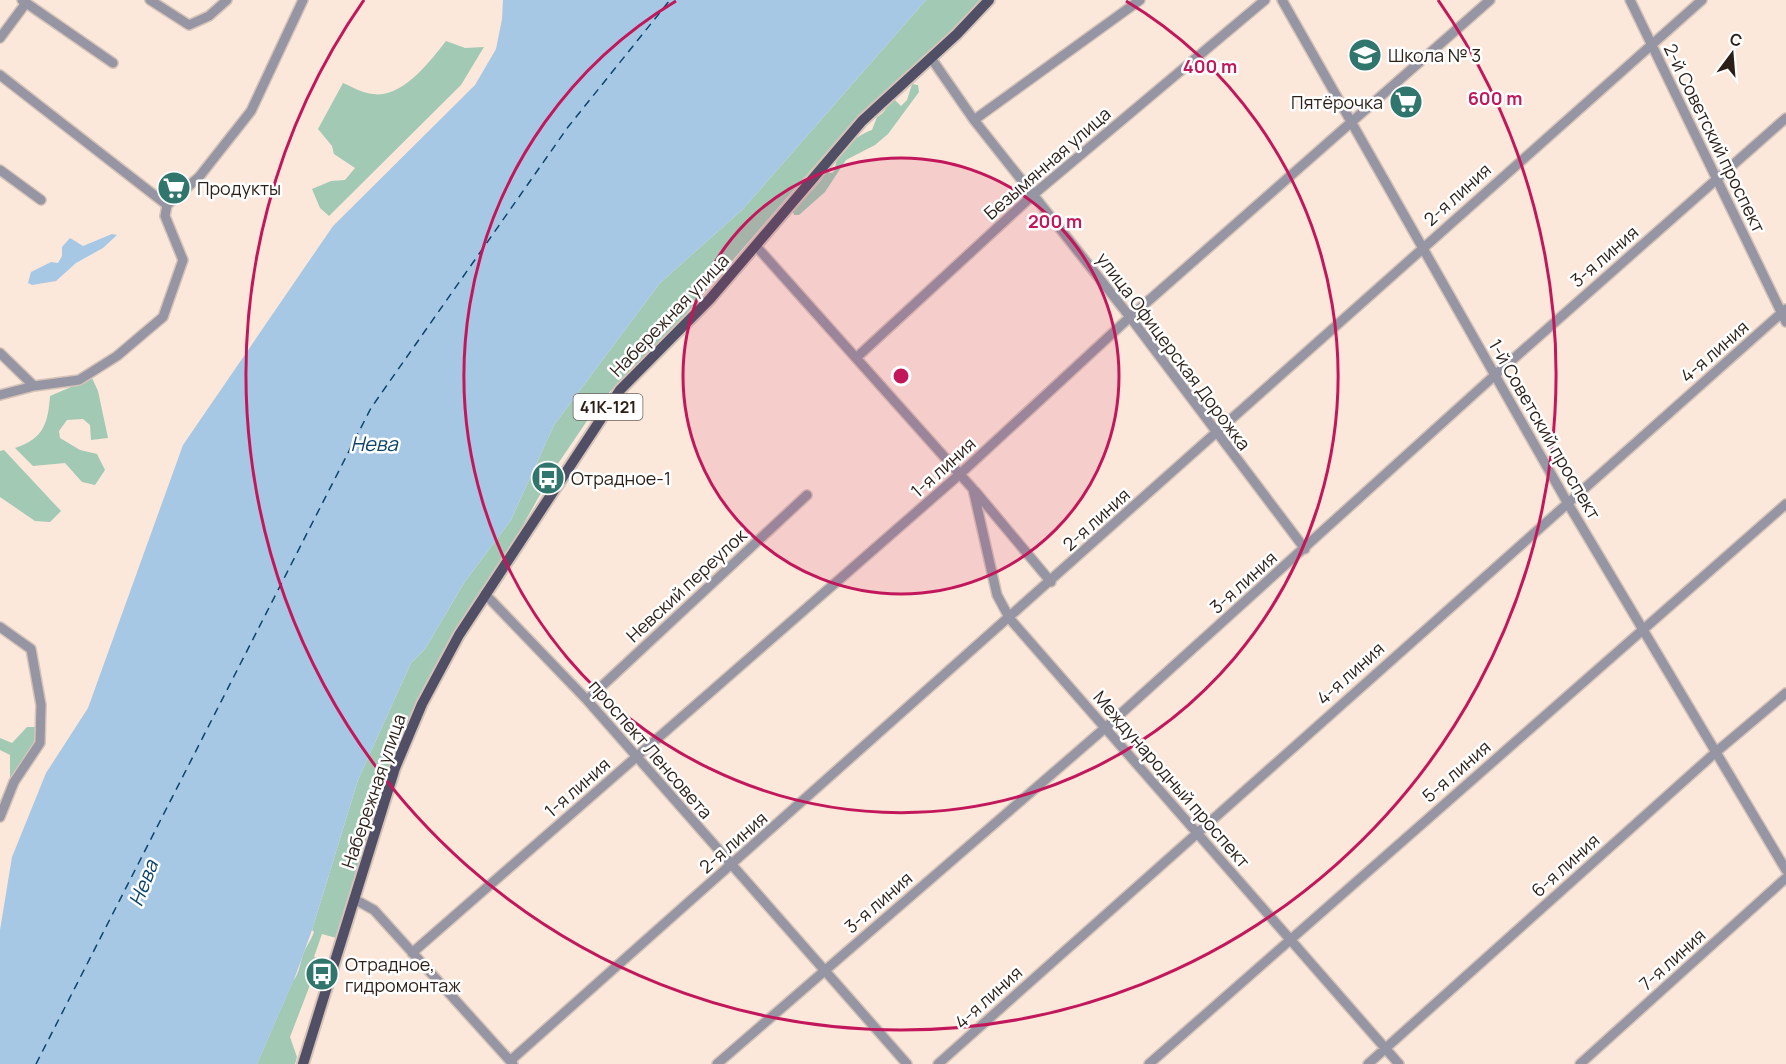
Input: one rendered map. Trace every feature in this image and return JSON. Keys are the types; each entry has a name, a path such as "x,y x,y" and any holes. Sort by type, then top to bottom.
{"main road":[{"name":"Набережная улица","path":"354,899 407,736 437,672 485,594 620,390 682,328 756,246 862,121 931,58 989,0"},
{"name":"41К-121","path":"303,1064 354,899"}],"street":[{"path":"150,0 189,25 209,16 227,0"},
{"path":"0,395 34,386 79,380 117,356 164,317 183,260 165,216 167,205 200,177 251,111 303,0"},
{"path":"974,120 1140,0"},
{"name":"Безымянная улица","path":"856,358 1034,194 1265,0"},
{"name":"1-й Советский проспект","path":"1282,0 1567,502 1786,870"},
{"name":"1-я линия","path":"412,953 960,474 1130,318 1490,0"},
{"name":"2-й Советский проспект","path":"1630,0 1785,315"},
{"name":"2-я линия","path":"511,1063 1010,619 1422,247 1702,0"},
{"path":"0,38 24,2 113,63"},
{"name":"улица Офицерская Дорожка","path":"931,58 974,120 1130,318 1215,434 1305,549"},
{"path":"0,75 167,205"},
{"name":"3-я линия","path":"717,1064 1105,728 1495,375 1786,118"},
{"path":"0,170 41,200"},
{"name":"Международный проспект","path":"756,246 960,474 1051,582"},
{"name":"4-я линия","path":"938,1064 1567,502 1785,315"},
{"path":"0,353 34,386"},
{"name":"Международный проспект","path":"973,489 997,595 1010,619 1399,1064"},
{"name":"Невский переулок","path":"588,700 807,495"},
{"name":"5-я линия","path":"1149,1064 1786,504"},
{"name":"проспект Ленсовета","path":"485,594 588,700 731,866 907,1064"},
{"path":"0,627 31,649 41,705 40,743 14,782 0,817"},
{"name":"6-я линия","path":"1368,1064 1716,752 1786,693"},
{"name":"7-я линия","path":"1580,1064 1786,878"},
{"path":"354,899 374,910 511,1063"}],"green space":[{"path":"926,0 980,0 944,38 857,117 680,321 614,387 593,412 555,468 518,534 454,632 416,702 389,765 336,938 322,934 314,957 320,959 290,1037 297,1057 295,1064 257,1064 314,932 312,930 358,780 411,663 425,649 464,583 511,520 554,425 660,283 742,210"},
{"path":"446,41 465,48 484,47 461,85 329,216 320,208 312,189 331,181 345,180 355,168 334,154 332,146 318,129 343,83 373,94 384,94 395,90 415,76"},
{"path":"912,84 918,85 919,92 888,134 875,145 846,160 825,192 799,215 794,215 793,212 826,172 832,173 835,170 839,157 848,145 872,130 877,117 892,102 895,100 901,106 907,100"},
{"path":"92,378 98,391 108,438 91,440 90,425 83,419 67,420 59,431 60,438 80,450 97,454 105,470 95,485 82,482 65,463 33,466 15,448 38,435 48,415 50,396"},
{"path":"4,450 61,511 50,522 35,521 0,497 0,451"},
{"path":"27,727 36,727 35,743 10,780 10,755 0,750 0,738 12,743"}],"water":[{"name":"Нева","path":"503,0 926,0 742,210 660,283 554,425 511,520 464,583 425,649 411,663 358,780 312,930 295,977 257,1064 0,1064 0,930 12,857 46,773 88,708 183,445 333,226 475,85 496,49"},
{"path":"112,234 117,235 103,248 76,263 56,281 32,285 28,283 31,272 51,262 58,263 62,256 62,247 70,238 83,246"}],"ferry route":[{"path":"36,1064 371,408 568,127 670,0"}],"place":[{"name":"Школа № 3","path":"1365,55"},
{"name":"Пятёрочка","path":"1406,102"},
{"name":"Продукты","path":"174,188"},
{"name":"Отрадное-1","path":"548,478"},
{"name":"Отрадное, гидромонтаж","path":"322,974"}]}
